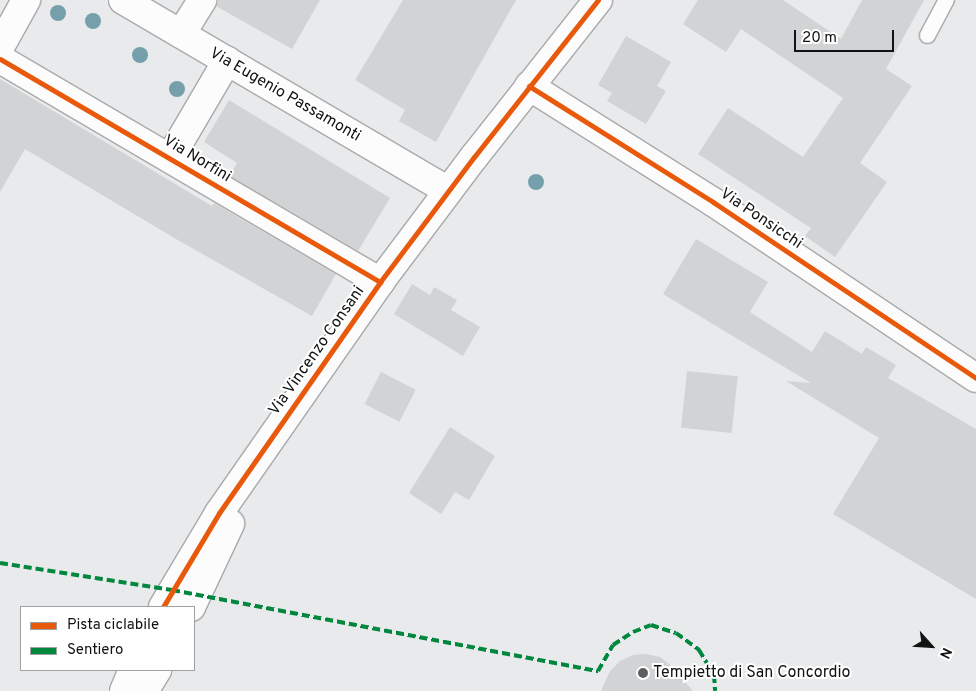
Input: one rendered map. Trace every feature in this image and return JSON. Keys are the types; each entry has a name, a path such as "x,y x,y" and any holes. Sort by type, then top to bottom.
{"street":[{"path":"0,46 26,0"},
{"path":"181,34 202,0"},
{"name":"Via Vincenzo Consani","path":"164,606 219,513 380,282 529,86 598,0"},
{"name":"Via Eugenio Passamonti","path":"127,1 448,191"},
{"name":"Via Norfini","path":"0,59 380,282"},
{"path":"170,158 227,61"},
{"name":"Via Ponsicchi","path":"529,86 713,202 976,378"},
{"name":"Via Vincenzo Consani","path":"190,606 268,443"},
{"path":"124,691 133,671"},
{"path":"144,691 156,671"}],"lane":[{"path":"927,35 946,0"}],"building":[{"path":"218,0 320,0 292,49 216,6"},
{"path":"403,0 516,0 436,142 399,121 405,110 355,80"},
{"path":"698,0 783,0 841,39 862,0 924,0 886,69 912,86 860,163 887,182 835,257 805,236 811,228 698,154 728,108 803,157 843,98 741,29 726,52 683,24"},
{"path":"626,36 671,62 657,86 666,91 646,124 607,101 612,93 598,85"},
{"path":"0,79 212,206 214,203 336,274 312,316 176,239 25,149 0,192"},
{"path":"229,100 390,198 358,251 229,176 237,163 204,142"},
{"path":"696,239 768,282 750,312 812,352 825,331 862,354 866,347 896,365 888,378 976,429 976,599 833,514 879,438 786,381 811,383 663,294"},
{"path":"412,284 430,295 434,287 457,300 451,310 480,327 463,356 394,314"},
{"path":"687,371 738,376 732,433 681,428"},
{"path":"381,372 416,390 399,422 365,404"},
{"path":"450,427 495,456 469,500 455,492 441,514 409,493"},
{"name":"Tempietto di San Concordio","path":"646,654 660,657 669,664 693,691 601,691 610,671 620,661 633,655"}],"marked path":[{"path":"0,563 172,590 598,671 613,645 633,632 651,625 676,633 699,650 714,675 715,691"}],"cycle path":[{"path":"164,606 219,513 380,282 474,157 598,0"},
{"path":"0,59 380,282"},
{"path":"529,86 713,202 976,378"}],"place":[{"name":"Tempietto di San Concordio","path":"643,673"}]}
